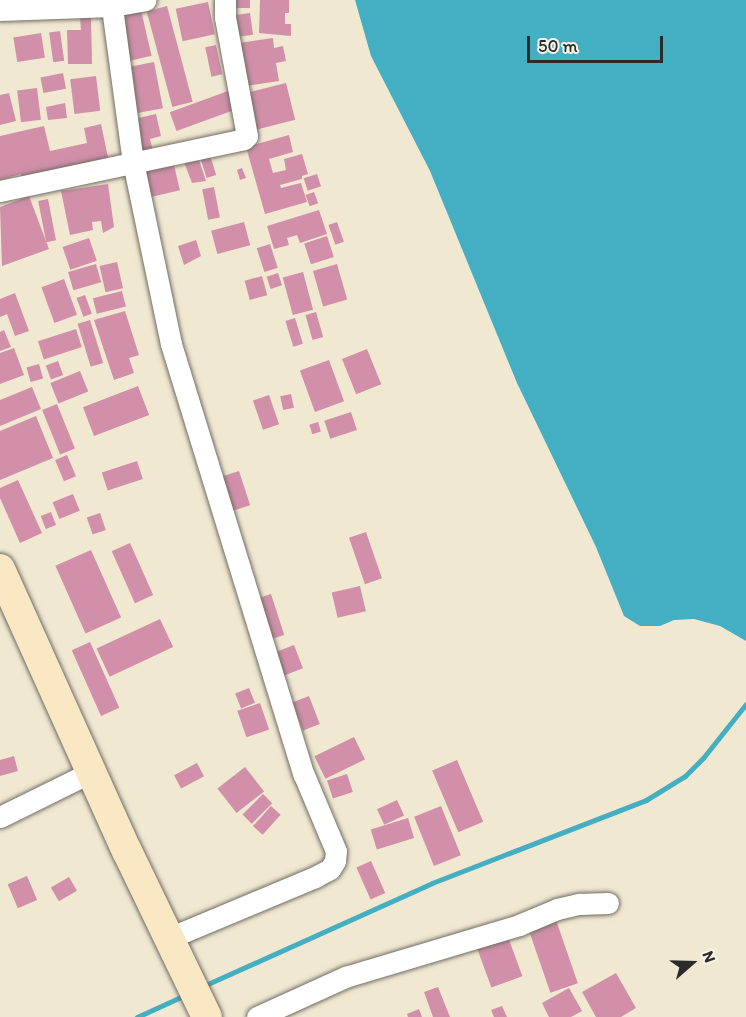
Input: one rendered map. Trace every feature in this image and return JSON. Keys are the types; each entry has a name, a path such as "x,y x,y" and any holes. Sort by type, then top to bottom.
{"street":[{"path":"0,10 145,0"},
{"path":"0,191 238,142 247,136 225,17 225,0"},
{"path":"112,3 133,162 171,344 304,775 336,851 335,861 330,869 315,877 169,938"},
{"path":"0,569 91,772 207,1017"},
{"path":"0,817 91,772"},
{"path":"256,1017 345,977 519,925 557,909 579,904 608,903"}],"water":[{"path":"355,0 746,0 746,641 720,626 694,619 674,620 660,626 640,626 624,616 596,547 517,383 430,171 371,56"}],"building":[{"path":"229,0 250,0 250,8 229,8"},
{"path":"260,0 289,0 289,13 285,13 285,24 291,24 291,36 259,33"},
{"path":"208,2 215,34 183,41 176,9"},
{"path":"167,6 193,102 172,107 147,11"},
{"path":"141,10 152,56 124,62 114,16"},
{"path":"250,13 253,35 232,38 229,16"},
{"path":"80,17 91,17 92,64 68,64 67,30 81,30"},
{"path":"60,31 64,61 53,62 49,33"},
{"path":"41,33 45,58 17,62 13,37"},
{"path":"273,38 274,48 283,46 286,61 276,63 279,81 245,86 239,43"},
{"path":"216,45 222,74 211,77 205,47"},
{"path":"154,62 163,108 134,114 125,68"},
{"path":"63,73 66,89 43,93 40,77"},
{"path":"96,76 100,111 74,114 70,79"},
{"path":"286,83 295,120 253,131 243,94"},
{"path":"37,88 41,120 21,122 17,90"},
{"path":"228,91 235,110 177,131 170,112"},
{"path":"9,93 16,121 0,125 0,95"},
{"path":"65,103 67,118 48,120 46,107"},
{"path":"156,114 161,136 150,139 153,151 142,153 134,119"},
{"path":"101,124 109,162 22,181 21,174 0,180 0,136 44,126 50,151 87,143 84,128"},
{"path":"289,135 293,152 269,159 273,173 286,170 284,159 302,154 308,174 302,176 302,179 280,185 281,188 301,183 307,202 265,214 246,147"},
{"path":"210,155 216,175 207,178 200,158"},
{"path":"198,157 206,181 192,183 184,162"},
{"path":"174,165 180,190 147,198 141,173"},
{"path":"242,168 246,178 240,180 237,170"},
{"path":"317,174 321,186 308,191 304,178"},
{"path":"108,184 114,227 103,233 101,221 92,222 93,230 70,235 61,191"},
{"path":"214,187 220,217 208,220 202,189"},
{"path":"314,192 318,203 310,206 306,195"},
{"path":"29,196 49,249 2,266 0,207"},
{"path":"48,199 56,240 46,242 38,201"},
{"path":"319,210 327,234 300,243 297,235 287,238 289,245 274,249 267,226"},
{"path":"244,222 250,245 217,254 211,231"},
{"path":"337,222 344,242 335,245 328,225"},
{"path":"327,236 334,257 311,264 304,243"},
{"path":"89,238 97,261 70,270 63,247"},
{"path":"196,240 201,256 184,265 178,246"},
{"path":"270,244 278,268 264,272 257,248"},
{"path":"117,262 123,288 106,292 99,266"},
{"path":"96,264 101,282 73,290 68,272"},
{"path":"337,264 347,300 323,306 313,271"},
{"path":"303,272 313,310 293,315 283,277"},
{"path":"278,273 282,285 271,289 267,277"},
{"path":"262,276 267,295 250,300 245,281"},
{"path":"64,279 77,315 54,323 41,287"},
{"path":"122,291 126,307 97,314 93,298"},
{"path":"15,293 29,331 15,336 7,314 0,317 0,299"},
{"path":"85,295 92,314 83,317 77,298"},
{"path":"125,311 139,355 129,358 134,373 114,380 94,320"},
{"path":"316,312 323,337 313,340 305,315"},
{"path":"295,318 303,344 293,347 285,321"},
{"path":"90,320 103,363 91,367 78,324"},
{"path":"76,329 82,347 44,359 38,341"},
{"path":"4,330 11,347 0,351 0,332"},
{"path":"14,348 24,375 0,384 0,353"},
{"path":"367,349 381,384 356,394 342,359"},
{"path":"329,360 344,401 315,412 300,371"},
{"path":"58,361 63,375 51,380 46,365"},
{"path":"39,364 43,378 31,382 27,368"},
{"path":"80,371 88,391 59,403 50,383"},
{"path":"138,386 149,415 94,436 83,407"},
{"path":"32,387 41,409 0,426 0,400"},
{"path":"291,394 294,408 283,410 280,396"},
{"path":"269,395 279,424 263,430 253,401"},
{"path":"57,404 75,449 60,454 42,410"},
{"path":"351,412 357,430 330,439 324,421"},
{"path":"36,416 53,458 0,480 0,431"},
{"path":"318,422 321,432 312,434 309,425"},
{"path":"67,455 76,476 64,481 55,460"},
{"path":"137,461 143,479 108,491 102,472"},
{"path":"239,471 250,505 233,511 222,477"},
{"path":"18,480 42,533 20,543 0,498 0,488"},
{"path":"73,494 80,511 59,519 53,502"},
{"path":"51,512 56,525 46,529 41,516"},
{"path":"100,513 106,530 93,535 87,518"},
{"path":"366,532 382,578 365,584 349,538"},
{"path":"130,543 153,595 135,603 112,551"},
{"path":"91,550 121,618 85,633 55,566"},
{"path":"360,586 366,611 338,618 332,593"},
{"path":"271,594 284,635 266,641 253,600"},
{"path":"160,619 173,647 110,677 97,649"},
{"path":"90,642 119,708 101,716 72,650"},
{"path":"294,645 303,668 281,677 273,653"},
{"path":"249,688 255,703 241,708 235,694"},
{"path":"309,696 320,724 303,730 292,702"},
{"path":"260,703 269,729 246,737 237,711"},
{"path":"354,737 365,759 325,779 314,756"},
{"path":"14,756 18,771 0,776 0,760"},
{"path":"457,760 483,822 458,832 432,771"},
{"path":"197,763 204,776 181,788 174,775"},
{"path":"245,767 264,791 237,813 217,789"},
{"path":"347,774 353,792 333,799 327,780"},
{"path":"263,794 272,803 252,824 242,815"},
{"path":"397,800 404,815 384,825 377,809"},
{"path":"271,806 281,815 263,835 253,826"},
{"path":"441,806 461,855 434,866 414,817"},
{"path":"408,818 414,838 377,849 371,829"},
{"path":"371,861 385,893 371,899 356,868"},
{"path":"27,876 37,900 18,908 8,884"},
{"path":"69,877 77,891 59,901 51,888"},
{"path":"556,920 578,983 550,993 529,929"},
{"path":"507,934 522,976 491,988 476,945"},
{"path":"616,973 636,1008 621,1017 596,1017 582,992"},
{"path":"438,987 450,1017 433,1017 424,992"},
{"path":"569,988 582,1011 571,1017 549,1017 542,1003"},
{"path":"502,1006 507,1017 494,1017 491,1010"},
{"path":"419,1009 422,1017 408,1017 407,1014"}],"waterway":[{"path":"201,987 432,883 646,800 685,776 703,758 746,704"},
{"path":"137,1017 185,995"}]}
